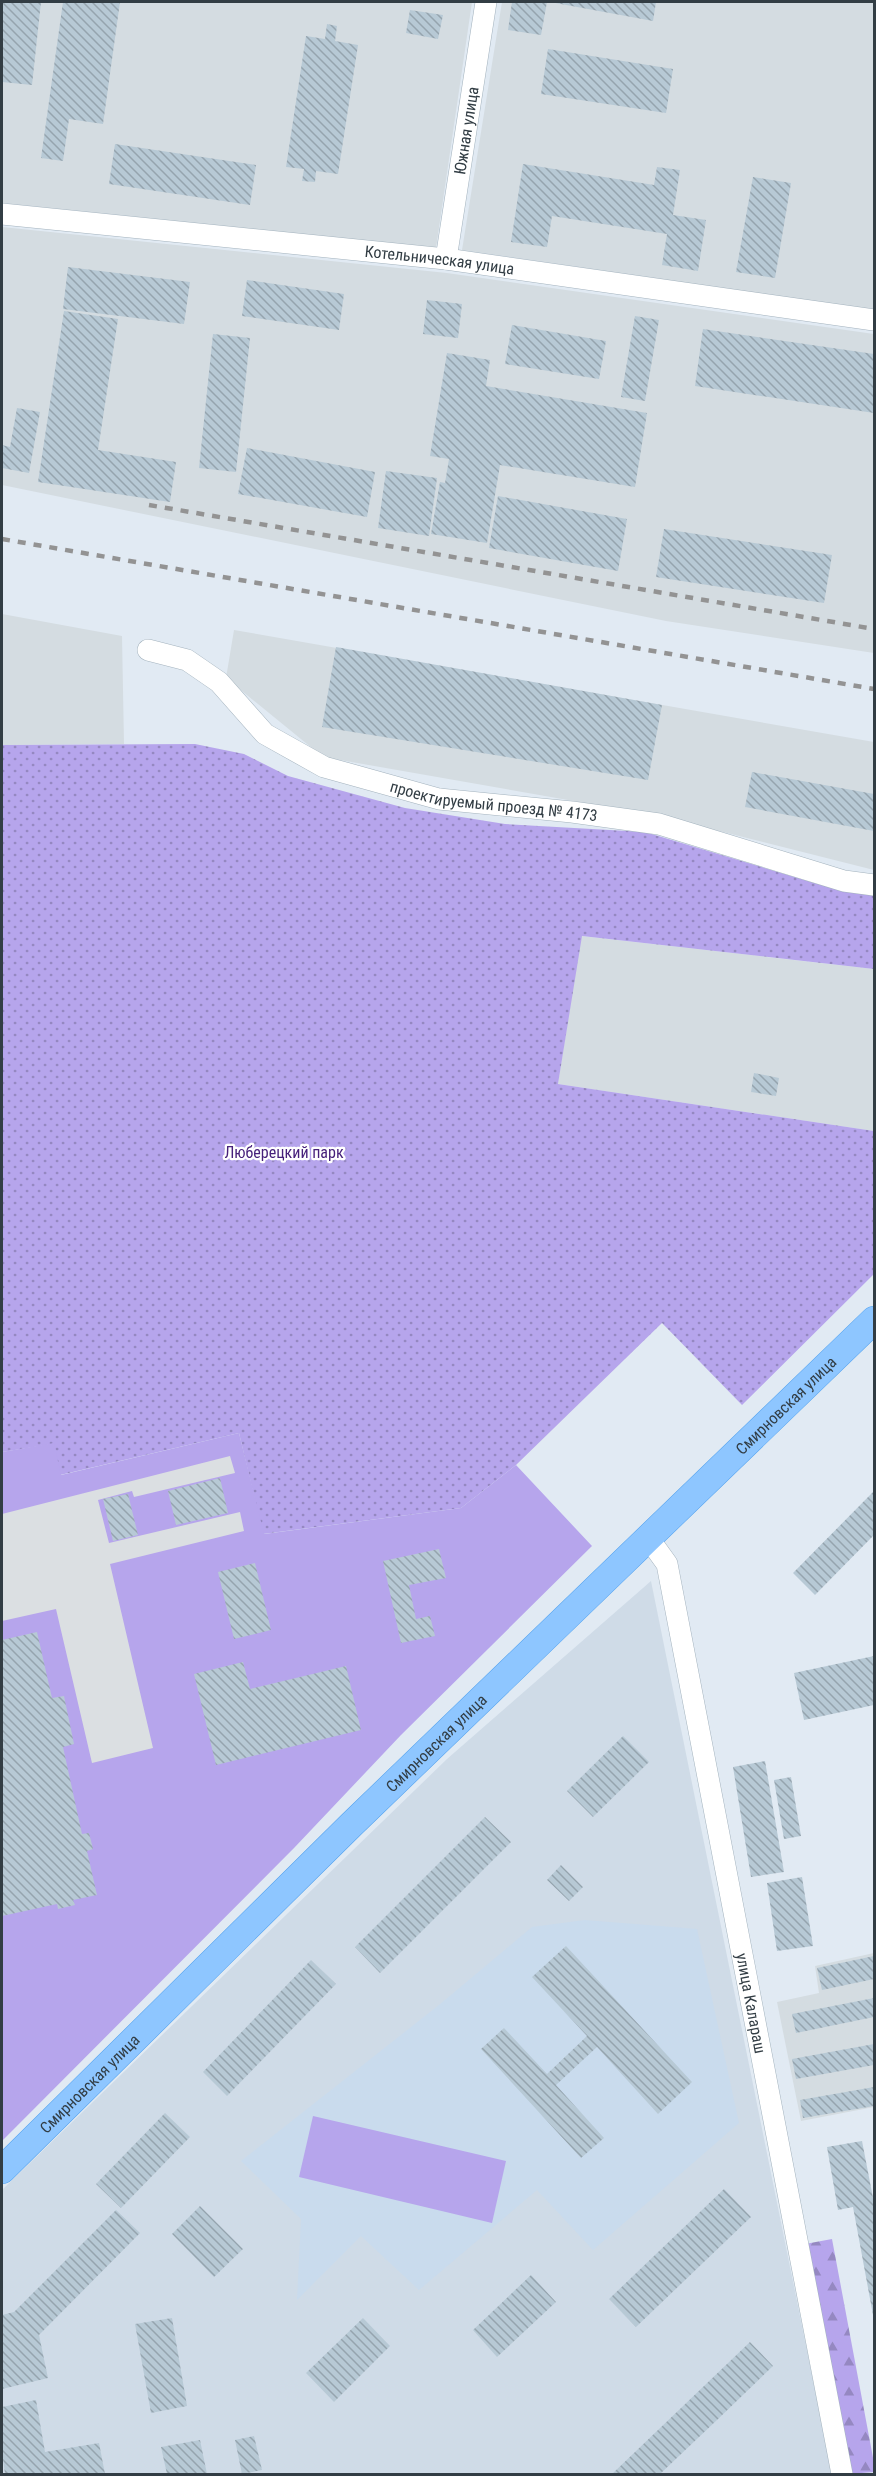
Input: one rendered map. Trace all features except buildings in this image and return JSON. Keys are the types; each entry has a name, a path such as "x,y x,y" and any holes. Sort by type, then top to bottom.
{"main road":[{"name":"Смирновская улица","path":"3,2167 351,1825 874,1320"}],"street":[{"name":"Южная улица","path":"447,259 486,2"},
{"name":"Котельническая улица","path":"2,214 447,259 874,320"},
{"name":"проектируемый проезд № 4173","path":"148,650 187,660 219,682 265,734 324,766 439,799 572,812 659,824 844,881 874,885"},
{"name":"улица Калараш","path":"649,1539 667,1564 842,2475"}],"shaded area":[{"path":"2,2 472,2 436,248 2,203"},
{"path":"502,2 874,2 874,310 462,250"},
{"path":"2,227 447,273 874,334 874,653 666,621 2,485"},
{"path":"2,614 122,636 124,744 2,745"},
{"path":"234,630 874,742 874,870 659,816 323,757 226,678"},
{"path":"581,936 874,969 874,1131 558,1084"},
{"path":"230,1456 235,1473 134,1497 132,1491 98,1500 109,1543 240,1512 244,1531 110,1564 153,1748 92,1763 56,1609 2,1621 2,1514"},
{"path":"651,1581 832,2474 2,2474 2,2190 447,1759"},
{"path":"585,1920 697,1929 739,2123 593,2250 537,2190 419,2290 361,2236 297,2300 301,2219 241,2161 439,2005 532,1927"},
{"path":"874,1953 874,2107 801,2121 777,2002 819,1993 815,1966"}],"green space":[{"name":"Люберецкий парк","path":"195,744 244,754 288,776 405,808 505,824 645,832 828,887 874,896 874,969 582,936 558,1084 874,1131 874,1274 742,1405 662,1323 516,1465 461,1508 263,1534 239,1433 60,1475 53,1444 2,1452 2,745"},
{"path":"239,1433 264,1534 461,1508 516,1465 592,1546 401,1735 295,1847 2,2141 2,1452 54,1443 61,1475"},
{"path":"313,2116 506,2161 492,2223 299,2177"},
{"path":"832,2239 874,2472 849,2474 805,2244"}],"railway":[{"path":"149,505 874,629"},
{"path":"2,539 874,689"}]}
